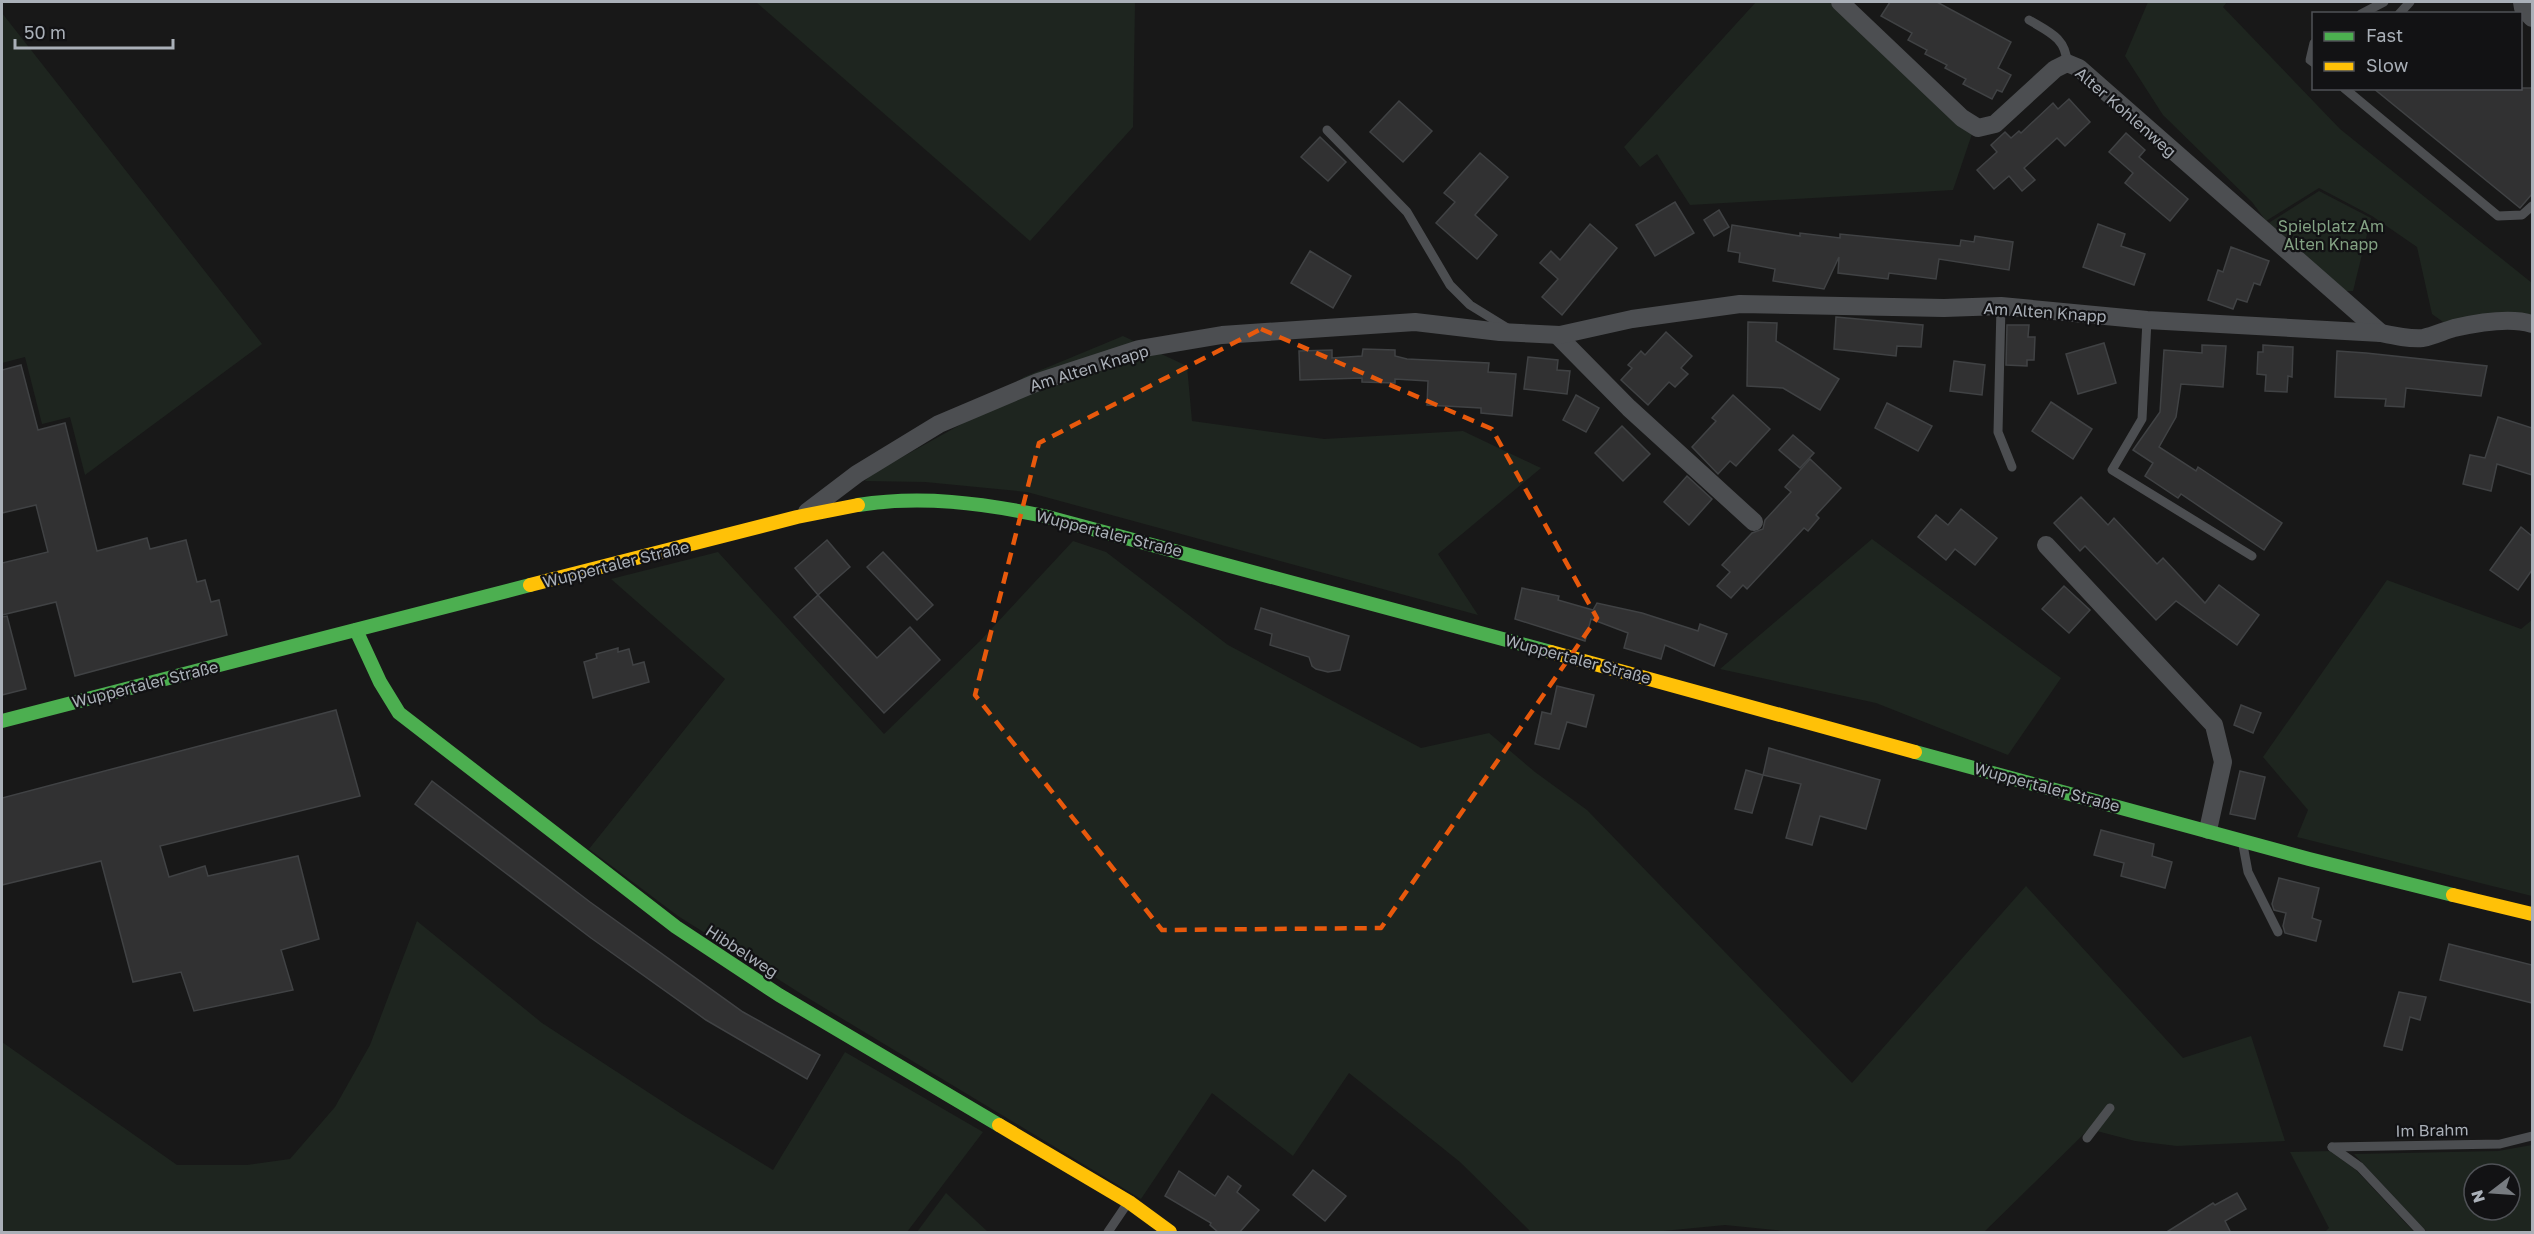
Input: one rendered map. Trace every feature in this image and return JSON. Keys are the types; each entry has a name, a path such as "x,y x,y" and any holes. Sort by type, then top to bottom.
{"main road":[{"name":"Wuppertaler Straße","path":"2,721 797,517 879,502 933,500 999,506 1162,545 2242,840 2406,884 2532,914"},
{"name":"Hibbelweg","path":"357,630 380,682 399,713 676,927 779,995 1129,1202 1170,1233"}],"street":[{"name":"Alter Kohlenweg","path":"1841,2 1962,118 1978,128 1995,124 2055,69 2067,63 2079,68 2381,333"},
{"path":"2522,2 2523,8 2532,18"},
{"name":"Am Alten Knapp","path":"797,517 857,474 939,424 1038,382 1139,350 1222,335 1415,322 1515,333 1557,335 1632,319 1740,304 1944,308 2001,306 2147,320 2381,333 2403,338 2424,338 2454,328 2484,324 2525,322 2532,324"},
{"path":"1557,335 1629,408 1754,522"},
{"path":"2046,545 2214,725 2223,762 2208,830"}],"lane":[{"path":"2365,12 2384,2"},
{"path":"2029,20 2055,35 2064,44 2067,63"},
{"path":"2346,90 2498,216 2522,215 2532,206"},
{"path":"1327,130 1407,212 1450,285 1470,305 1515,333"},
{"path":"2001,306 1998,432 2012,466"},
{"path":"2147,320 2142,419 2112,470 2252,556"},
{"path":"2242,840 2247,872 2278,932"},
{"path":"2087,1138 2110,1108"},
{"name":"Im Brahm","path":"2421,1233 2360,1167 2332,1147 2500,1144 2532,1136"},
{"path":"1108,1233 1129,1202"}],"highlighted area":[{"path":"1261,329 1492,429 1597,618 1381,928 1162,930 975,695 1039,443"}],"green space":[{"path":"756,2 1135,2 1133,127 1030,241"},
{"path":"1756,2 1832,2 1973,131 1953,190 1690,205 1657,154 1640,167 1624,147"},
{"path":"2148,2 2227,2 2223,7 2340,129 2532,283 2532,317 2446,324 2432,314 2417,247 2372,216 2319,188 2266,221 2252,202 2163,115 2125,56"},
{"path":"2,13 262,344 85,475 70,417 42,424 25,357 2,363"},
{"name":"Spielplatz Am Alten Knapp","path":"2319,191 2371,218 2353,291 2344,291 2267,224"},
{"path":"1123,336 1187,366 1192,421 1324,439 1463,431 1541,468 1438,554 1478,615 1027,492 925,482 865,481 870,475 967,421 1024,377"},
{"path":"1872,539 2061,678 2008,755 1876,703 1720,669"},
{"path":"1073,541 1106,552 1228,645 1421,748 1489,733 1535,772 1587,810 1852,1083 2026,886 2183,1058 2251,1036 2285,1141 2177,1146 2135,1141 2089,1129 1984,1232 1794,1232 1725,1225 1653,1232 1531,1232 1460,1162 1349,1073 1293,1156 1212,1093 1141,1199 803,995 678,916 589,849 725,679 611,579 718,552 884,734 980,641"},
{"path":"2387,580 2521,629 2532,620 2532,896 2297,837 2308,810 2263,757"},
{"path":"417,921 542,1023 686,1117 773,1170 845,1052 983,1132 907,1232 2,1232 2,1042 177,1165 247,1165 290,1159 335,1107 370,1045"},
{"path":"2532,1145 2532,1232 2427,1232 2354,1154 2498,1151"},
{"path":"2330,1151 2356,1170 2414,1232 2325,1232 2329,1228 2290,1152"},
{"path":"946,1193 988,1232 917,1232"}],"building":[{"path":"1890,2 1937,2 2011,42 1998,68 2011,75 2002,92 1997,90 1992,99 1963,84 1966,79 1945,68 1947,65 1925,54 1927,50 1908,40 1912,33 1881,16"},
{"path":"2522,88 2532,88 2532,194 2520,208 2375,90 2522,90"},
{"path":"2069,99 2090,122 2065,146 2057,138 2024,168 2035,180 2022,191 2009,176 1994,189 1977,170 1997,152 1991,145 2005,132 2011,138 2019,131 2021,133 2053,103 2058,109"},
{"path":"1399,101 1432,131 1403,162 1370,132"},
{"path":"2126,133 2145,150 2139,157 2188,199 2170,221 2125,183 2133,173 2109,152"},
{"path":"1320,137 1346,162 1328,181 1301,157"},
{"path":"1480,153 1508,177 1475,215 1497,235 1477,259 1436,223 1455,202 1444,193"},
{"path":"1675,202 1694,233 1655,256 1636,225"},
{"path":"1719,210 1729,227 1714,236 1704,220"},
{"path":"1590,224 1617,248 1562,315 1542,297 1558,279 1540,263 1551,251 1560,260"},
{"path":"2098,224 2125,234 2121,246 2145,254 2134,285 2083,267"},
{"path":"1732,225 1800,236 1800,233 1840,238 1840,234 1960,246 1961,240 1974,242 1975,236 2013,242 2009,270 1939,259 1936,279 1889,273 1888,279 1838,273 1839,257 1824,289 1773,281 1775,269 1739,262 1740,253 1728,251"},
{"path":"2231,247 2269,261 2260,285 2254,283 2247,302 2237,299 2233,309 2208,300 2218,270 2223,272"},
{"path":"1310,251 1351,276 1333,308 1291,283"},
{"path":"1836,317 1923,325 1921,347 1897,346 1896,356 1834,349"},
{"path":"1748,322 1777,323 1776,341 1839,379 1820,410 1783,388 1747,386"},
{"path":"2007,325 2029,325 2028,337 2035,337 2034,360 2027,360 2027,366 2006,365"},
{"path":"1666,332 1692,356 1681,368 1688,374 1675,387 1669,382 1648,405 1621,380 1632,368 1628,365 1641,351 1645,355"},
{"path":"2104,343 2116,383 2078,394 2066,354"},
{"path":"2202,345 2226,346 2223,387 2181,384 2176,417 2159,447 2196,471 2198,467 2282,523 2264,550 2181,494 2178,498 2145,476 2153,463 2133,450 2160,412 2164,350 2202,353"},
{"path":"2263,345 2293,347 2292,377 2288,376 2287,392 2265,391 2266,375 2257,374 2258,352 2263,352"},
{"path":"1363,349 1395,350 1395,356 1407,359 1489,363 1488,372 1516,374 1512,416 1481,413 1481,408 1427,405 1428,381 1395,379 1395,383 1362,382 1362,378 1300,380 1299,351 1332,350 1332,358 1362,356"},
{"path":"2337,351 2487,366 2481,396 2406,388 2404,407 2385,406 2386,399 2335,397"},
{"path":"1528,357 1558,360 1557,370 1570,371 1567,394 1524,389"},
{"path":"1954,361 1985,365 1982,395 1950,391"},
{"path":"21,365 38,430 65,423 97,551 147,538 150,549 186,540 197,582 205,580 211,602 219,600 227,635 75,676 56,602 2,615 2,563 48,552 36,505 2,513 2,370"},
{"path":"1576,395 1599,408 1586,432 1563,420"},
{"path":"1733,395 1770,429 1736,466 1730,461 1718,474 1692,447 1716,421 1712,418"},
{"path":"2051,402 2092,429 2073,459 2032,431"},
{"path":"1887,403 1932,426 1918,451 1875,428"},
{"path":"2498,417 2532,428 2532,475 2497,464 2491,491 2463,484 2470,455 2485,458"},
{"path":"1622,426 1650,454 1623,481 1595,453"},
{"path":"1793,435 1814,453 1800,468 1779,450"},
{"path":"1810,459 1841,488 1816,515 1819,518 1808,531 1804,528 1747,589 1743,585 1731,598 1717,586 1730,572 1722,565 1752,533 1763,529 1765,520 1791,492 1785,487"},
{"path":"1687,476 1712,499 1689,525 1664,502"},
{"path":"2081,497 2108,525 2114,518 2157,564 2163,558 2205,603 2219,585 2259,615 2237,645 2176,601 2156,620 2085,546 2080,551 2054,523"},
{"path":"1961,509 1997,538 1975,565 1955,549 1946,560 1918,537 1936,515 1948,525"},
{"path":"2521,527 2532,536 2532,570 2518,590 2490,570"},
{"path":"827,540 850,567 818,595 795,568"},
{"path":"883,552 933,605 917,620 867,567"},
{"path":"2064,586 2090,610 2069,633 2042,609"},
{"path":"1522,588 1559,596 1558,600 1593,610 1597,603 1642,613 1698,631 1700,624 1727,634 1714,666 1665,645 1661,659 1624,648 1628,633 1591,619 1585,641 1515,619"},
{"path":"818,595 877,658 910,627 940,660 884,713 794,617"},
{"path":"1261,608 1349,636 1340,670 1328,672 1316,669 1312,666 1309,657 1270,645 1272,634 1255,629"},
{"path":"7,616 26,689 2,695 2,617"},
{"path":"618,648 618,652 629,649 633,665 644,662 649,682 593,698 584,662 597,658 596,654"},
{"path":"1557,686 1594,695 1586,727 1567,722 1559,749 1535,744 1542,712 1551,714"},
{"path":"2241,705 2261,713 2253,733 2234,725"},
{"path":"336,710 360,796 160,846 169,877 205,866 208,876 298,856 319,939 281,950 293,990 194,1011 181,972 133,982 101,861 2,885 2,798"},
{"path":"1769,748 1880,780 1866,829 1820,816 1812,845 1786,838 1801,784 1763,775"},
{"path":"1746,770 1763,775 1752,813 1735,809"},
{"path":"2240,771 2265,777 2255,819 2230,814"},
{"path":"432,781 590,902 743,1012 820,1055 807,1079 706,1020 591,938 415,804"},
{"path":"2101,830 2154,844 2152,856 2172,862 2165,888 2121,876 2124,863 2094,855"},
{"path":"2279,878 2319,888 2312,918 2321,921 2316,941 2285,933 2283,926 2286,913 2274,910 2272,904"},
{"path":"2449,944 2532,965 2532,1003 2440,980"},
{"path":"2399,992 2426,997 2420,1020 2410,1017 2402,1050 2384,1046"},
{"path":"1313,1170 1346,1196 1325,1221 1293,1195"},
{"path":"1179,1171 1215,1196 1228,1176 1241,1186 1237,1192 1259,1210 1239,1233 1219,1233 1210,1225 1211,1223 1165,1196"},
{"path":"2237,1193 2246,1209 2225,1221 2231,1233 2165,1233 2213,1203 2215,1205"}],"traffic: fast":[{"path":"858,505 905,501 951,502 998,507 1044,516 1551,652"},
{"path":"2,721 530,585"},
{"path":"356,630 380,682 399,713 676,927 779,995 999,1125"},
{"path":"1915,752 2309,859 2453,895"}],"traffic: slow":[{"path":"530,585 797,517 858,505"},
{"path":"1551,652 1915,752"},
{"path":"2453,895 2532,914"},
{"path":"999,1125 1129,1202 1170,1232"}]}
